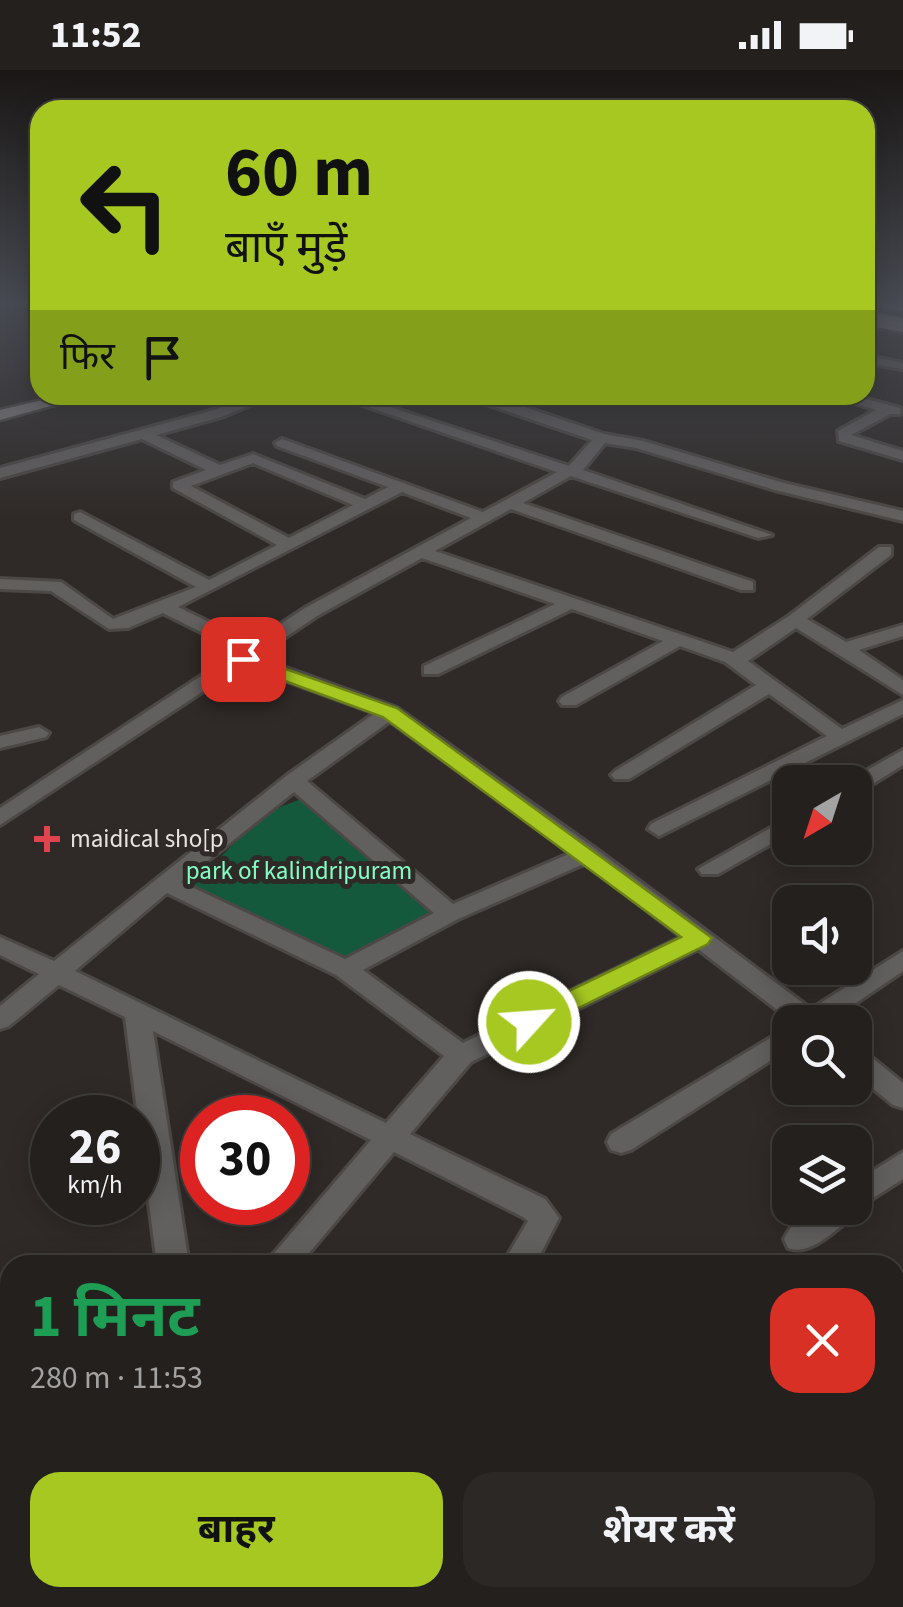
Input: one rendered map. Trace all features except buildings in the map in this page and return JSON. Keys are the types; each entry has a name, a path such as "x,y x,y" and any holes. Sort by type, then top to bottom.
{"main road":[{"path":"0,406 30,399"},
{"path":"0,416 44,405"}],"street":[{"path":"0,473 235,405"},
{"path":"373,405 764,534"},
{"path":"507,405 601,438 638,444 780,486 903,516"},
{"path":"896,411 843,434 844,438 903,456"},
{"path":"144,434 217,469"},
{"path":"0,818 312,612 588,459 601,438"},
{"path":"282,443 482,517"},
{"path":"289,545 178,485 217,469 258,459 366,505"},
{"path":"0,584 55,586 109,624 122,624 209,587 398,488"},
{"path":"508,503 748,586"},
{"path":"80,517 209,587"},
{"path":"732,658 744,656 795,620 885,550"},
{"path":"420,552 732,658 841,738"},
{"path":"431,670 571,603"},
{"path":"166,608 249,655 390,712 588,854 788,1005"},
{"path":"795,620 903,689"},
{"path":"844,649 903,630"},
{"path":"569,701 676,641"},
{"path":"622,775 769,686"},
{"path":"659,829 903,706"},
{"path":"0,1020 294,781 390,712"},
{"path":"0,742 39,733"},
{"path":"872,775 903,756"},
{"path":"294,781 450,914"},
{"path":"710,869 772,834"},
{"path":"345,969 450,914 588,854"},
{"path":"165,883 345,969 460,1055"},
{"path":"289,1255 460,1055 700,938"},
{"path":"0,945 534,1208 544,1218 525,1255"},
{"path":"835,1005 903,958"},
{"path":"137,1013 172,1255"},
{"path":"621,1142 772,1046"},
{"path":"872,1073 903,1098"},
{"path":"872,1186 903,1163"},
{"path":"799,1239 818,1225"}],"green space":[{"name":"park of kalindripuram","path":"309,796 434,910 341,959 189,890 262,814"}],"place":[{"name":"maidical sho[p","path":"47,839"}],"route":[{"path":"243,659 390,712 700,938 529,1022"}]}
